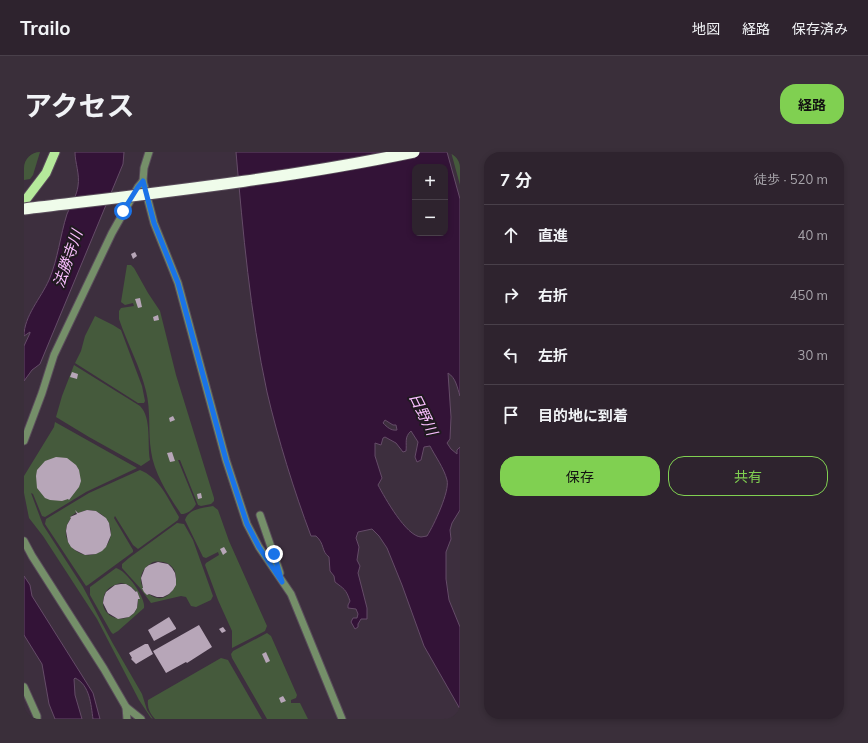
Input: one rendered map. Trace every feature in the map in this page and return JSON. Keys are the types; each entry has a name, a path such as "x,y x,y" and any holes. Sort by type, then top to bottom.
{"highway":[{"path":"24,203 140,191 290,172 396,152"},
{"path":"24,208 291,175 358,164 414,152"}],"main road":[{"path":"24,203 46,173 55,152"}],"street":[{"path":"149,152 144,168 143,181 154,223 178,283 226,460 247,524 259,547 291,594 342,719"},
{"path":"24,441 56,351 112,232 143,181"},
{"path":"260,515 282,582"},
{"path":"24,541 126,707 141,719"},
{"path":"24,686 36,718"},
{"path":"126,707 127,719"}],"green space":[{"path":"24,152 40,152 33,175 30,179 24,180"},
{"path":"451,152 460,152 460,185"},
{"path":"127,265 131,265 134,268 160,311 176,375 214,498 214,501 211,504 201,506 198,505 180,460 178,460 196,504 194,508 185,514 181,514 167,492 155,468 151,451 146,391 119,319 119,311 121,308 134,306 133,303 125,305 121,302"},
{"path":"95,316 121,330 142,386 145,401 144,403 138,403 75,363 81,351 85,336"},
{"path":"74,365 140,406 144,411 148,424 150,460 141,466 56,417"},
{"path":"55,422 137,468 86,492 45,517 42,516 33,494 31,493 43,525 83,587 142,694 147,710 153,719 139,700 97,619 43,536 29,518 24,493 24,476 54,427"},
{"path":"140,470 153,478 163,490 179,517 178,520 138,549 133,545 115,516 114,518 133,552 86,586 45,524 46,519 89,493","holes":["87,510 96,512 103,516 108,522 111,536 108,543 103,550 95,554 89,555 77,552 72,548 66,537 67,525 76,513 71,518 70,517 77,512"]},
{"path":"213,506 218,510 229,541 267,626 265,631 232,648 232,631 218,600 205,565 219,555 218,552 206,558 203,557 185,520 189,513 193,511"},
{"path":"177,523 184,524 193,540 213,596 211,600 196,607 191,606 186,597 181,596 151,603 122,568 122,564","holes":["153,562 165,562 172,567 176,575 172,591 166,597 158,598 149,594 147,595 142,588 142,573 146,567"]},
{"path":"116,568 130,579 139,591 144,603 144,608 113,634 90,595 90,587","holes":["121,583 131,587 136,592 137,591 140,599 137,593 138,605 134,613 128,617 120,618 113,617 107,612 103,605 104,596 108,589"]},
{"path":"267,633 271,636 297,695 296,698 291,700 291,703 300,703 308,719 267,719 232,658 231,654 233,651"},
{"path":"221,658 228,660 262,719 155,719 153,717 148,708 148,700"}],"water":[{"name":"法勝寺川","path":"75,152 124,152 123,164 40,364 32,370 24,381 24,346 30,333 24,336 25,329 30,314 46,287 52,272 67,214 74,200 78,186"},
{"name":"日野川","path":"236,152 447,152 460,199 460,396 455,380 448,373 451,417 450,439 447,443 457,454 457,450 460,447 460,510 452,523 450,530 451,539 446,552 446,579 449,600 460,627 460,709 424,646 387,548 379,536 372,529 358,532 356,538 359,547 357,560 360,566 358,573 367,608 367,619 361,619 358,627 355,629 351,622 353,618 357,618 358,614 356,609 348,608 350,601 349,597 335,582 334,576 330,571 329,557 319,539 316,536 311,536 287,465 267,392 256,332 244,242","holes":["385,420 393,425 396,425 397,430 391,429 383,423","411,431 418,442 415,457 417,462 421,460 424,447 430,446 442,467 447,480 444,500 434,524 427,536 422,537 415,535 396,516 378,485 382,478 375,456 375,443 381,445 383,438 385,437 396,443 403,452 406,451 407,438"]},
{"path":"24,576 30,585 32,596 93,693 100,719 93,719 87,690 80,681 75,678 75,695 82,719 55,719 49,704 42,664 24,635"}],"building":[{"path":"135,252 137,256 133,259 131,254"},
{"path":"140,298 142,307 138,308 135,299"},
{"path":"158,315 159,320 154,321 153,317"},
{"path":"72,372 78,374 77,379 70,377"},
{"path":"173,416 175,420 170,422 169,418"},
{"path":"172,452 175,461 170,462 167,453"},
{"path":"56,457 67,458 76,465 79,470 81,481 79,487 69,500 50,500 45,498 37,488 37,470 45,461"},
{"path":"201,493 202,498 198,499 197,494"},
{"path":"75,510 78,513 87,510 96,511 106,518 109,523 111,535 106,547 102,551 96,554 85,555 71,547 68,542 66,531 67,525 71,518 70,517 77,514"},
{"path":"224,547 227,552 223,555 220,549"},
{"path":"158,562 168,564 175,573 176,579 176,585 173,590 163,597 157,597 149,594 147,595 142,588 141,578 145,568"},
{"path":"126,584 136,592 137,591 140,599 138,599 137,608 134,613 129,617 118,619 108,613 103,603 106,592 115,585"},
{"path":"169,617 176,629 154,641 148,630"},
{"path":"199,625 212,647 187,663 186,662 166,673 153,651"},
{"path":"223,627 226,631 222,633 219,629"},
{"path":"145,644 148,644 153,654 136,664 131,659 132,658 129,653"},
{"path":"266,652 270,661 266,663 262,654"},
{"path":"283,696 286,701 281,703 279,698"}],"route":[{"path":"123,211 143,181 154,223 178,283 226,460 247,524 259,547 282,582 274,554"}]}
